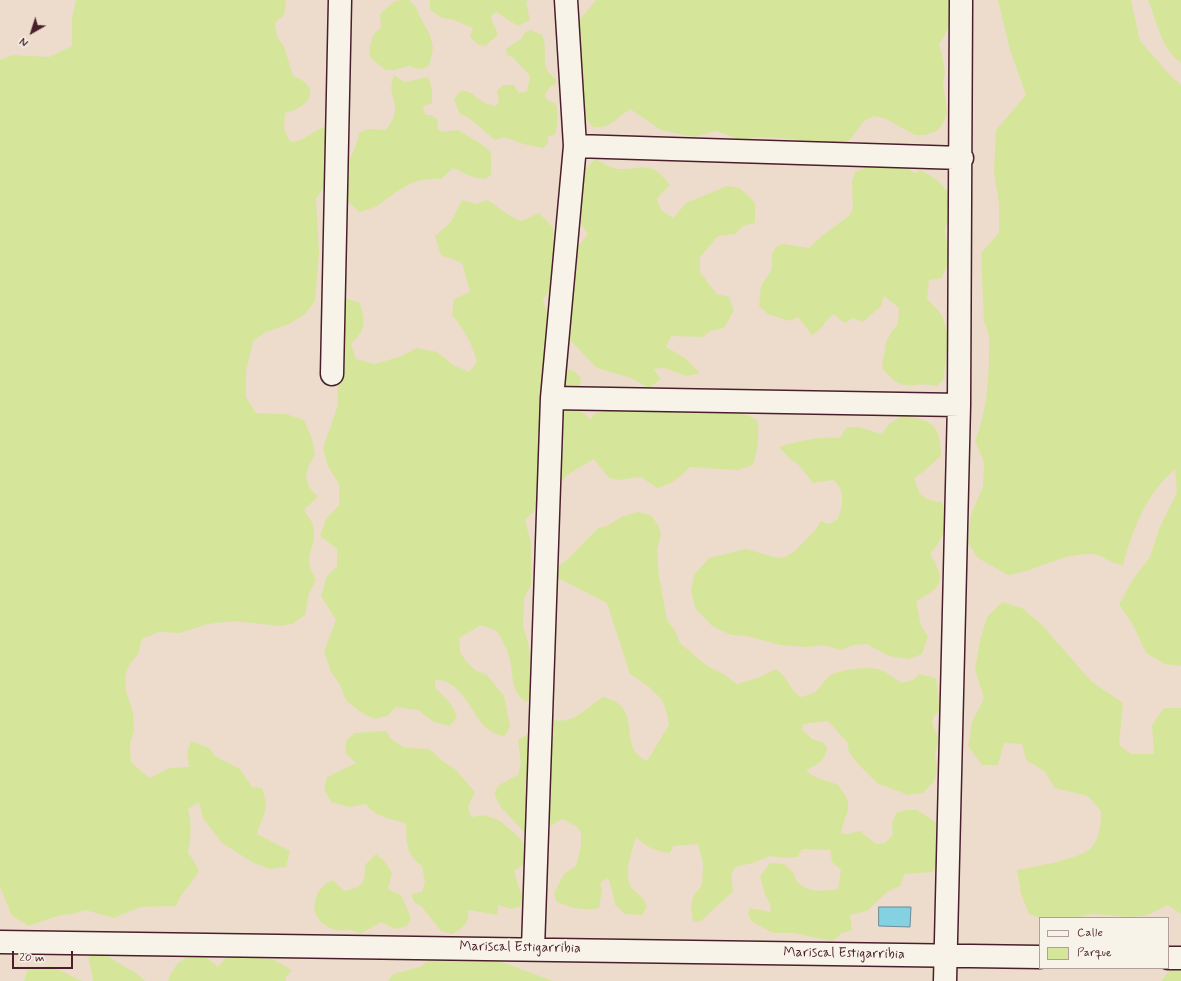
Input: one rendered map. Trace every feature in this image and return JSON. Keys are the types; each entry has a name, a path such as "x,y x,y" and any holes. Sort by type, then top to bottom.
{"street":[{"path":"332,374 340,0"},
{"path":"532,948 552,398 575,146 566,0"},
{"path":"945,981 959,405 962,158 961,0"},
{"path":"575,146 962,158"},
{"path":"552,398 959,405"},
{"name":"Mariscal Estigarribia","path":"0,942 532,948 1039,957"},
{"path":"1169,958 1181,958"}],"green space":[{"path":"76,0 286,0 284,15 275,23 277,37 284,46 293,76 303,81 308,86 310,97 301,106 285,113 284,128 290,142 295,142 327,126 330,178 316,199 319,253 315,301 305,314 289,324 266,332 253,341 246,371 246,397 256,413 286,414 304,420 312,439 315,455 306,476 309,486 318,496 304,510 314,527 314,537 309,559 316,579 309,594 305,615 292,624 280,626 234,621 208,624 180,633 159,632 142,639 138,654 129,665 125,676 126,691 133,712 134,730 130,744 131,762 149,778 170,768 189,767 187,753 191,741 209,748 215,756 240,769 252,787 262,788 266,807 257,834 290,851 286,867 269,869 252,862 222,843 203,818 199,802 188,809 191,830 188,852 199,870 178,900 176,906 140,907 114,918 85,910 73,914 61,915 29,926 12,916 0,887 0,60 12,55 49,57 72,46 72,18"},
{"path":"409,0 416,7 430,35 433,48 430,63 427,67 419,69 409,66 393,70 385,70 370,57 369,50 373,35 381,27 380,14 394,1"},
{"path":"430,0 528,0 526,3 530,20 518,26 496,12 491,16 498,35 485,46 477,44 470,36 473,28 452,19 442,18 430,10"},
{"path":"596,0 954,0 950,23 939,44 945,73 943,83 947,114 942,125 937,131 925,135 915,135 886,119 874,116 864,121 849,141 839,144 770,137 741,140 716,131 694,137 661,130 630,109 605,126 593,127 583,116 578,69 581,56 577,23"},
{"path":"998,0 1131,0 1140,41 1168,73 1181,85 1181,666 1165,664 1146,653 1132,623 1119,605 1133,579 1150,557 1159,529 1177,492 1175,469 1156,489 1142,513 1131,539 1123,565 1119,565 1096,554 1084,554 1069,556 1029,570 1008,575 978,558 968,543 971,514 983,487 984,462 975,441 982,420 986,400 989,358 989,335 984,322 981,253 999,233 999,203 994,172 996,130 1026,95 1010,50"},
{"path":"1148,0 1181,0 1181,63 1174,57 1164,42"},
{"path":"531,30 542,35 545,44 545,62 547,70 556,79 556,84 550,87 545,94 546,99 556,104 556,131 555,135 548,136 548,143 543,148 523,144 505,137 495,140 469,118 460,114 454,100 460,91 466,91 483,102 495,106 499,102 497,91 503,85 514,85 519,93 527,91 530,76 514,58 507,55 506,49 522,38 525,32"},
{"path":"394,75 404,82 428,77 432,89 432,103 423,106 425,115 431,115 438,120 437,129 442,132 458,130 487,149 491,153 491,175 485,179 472,177 453,168 441,179 415,182 401,189 378,205 359,212 346,199 341,172 354,151 360,132 368,129 386,130 392,121 395,113 391,90"},
{"path":"595,159 618,169 647,168 657,172 670,185 657,198 661,210 673,218 686,203 727,186 739,188 750,197 755,204 755,223 743,226 735,234 718,236 700,257 700,272 717,294 729,297 734,310 724,328 710,331 703,337 671,336 666,347 685,358 700,373 686,376 665,368 653,369 661,379 649,388 631,378 597,368 570,340 566,331 567,294 575,283 577,269 575,251 588,234 575,215 585,170"},
{"path":"876,163 902,165 915,173 921,170 937,180 950,194 953,210 945,229 948,252 947,265 942,278 929,280 927,299 941,314 947,331 944,379 937,386 902,384 896,382 882,368 886,342 898,324 899,308 884,296 881,306 863,322 853,318 844,323 834,314 816,333 812,335 798,317 789,321 768,314 759,306 761,286 772,269 772,254 776,247 783,244 809,248 850,215 853,208 852,182 855,172"},
{"path":"462,200 475,204 488,200 507,214 521,221 539,213 553,227 554,249 564,265 553,287 543,299 563,368 574,371 581,378 580,386 571,391 571,405 582,411 591,420 594,414 604,411 641,412 655,409 730,412 748,415 758,421 758,443 753,465 738,470 690,467 675,480 657,488 641,477 618,480 609,478 594,459 566,476 557,488 540,498 533,512 525,520 531,543 531,585 524,598 523,627 528,642 534,688 527,702 522,699 515,689 509,656 497,631 481,625 459,638 460,652 466,661 475,670 487,675 504,696 510,727 504,737 485,727 458,690 444,681 435,680 435,688 451,704 457,717 450,726 434,722 418,710 396,707 387,716 374,719 359,711 346,700 340,685 331,672 324,651 336,620 321,596 327,576 337,566 337,549 320,536 326,519 339,505 339,485 327,464 323,448 338,405 335,324 345,298 360,303 364,321 360,334 351,344 356,359 374,364 399,357 417,348 437,352 453,365 469,372 477,362 468,337 452,315 454,299 470,292 462,263 441,255 435,236 451,222"},
{"path":"904,414 928,422 936,430 939,437 941,456 914,478 920,494 929,500 941,502 950,511 943,534 930,554 940,577 939,582 937,587 932,592 916,601 921,626 928,636 922,654 909,659 889,656 867,644 853,645 841,650 824,645 807,647 780,645 747,636 731,635 712,626 695,608 691,590 694,575 709,558 746,549 783,558 794,552 815,530 821,521 829,524 838,519 842,503 842,493 837,484 833,480 813,483 798,464 790,459 779,447 810,440 840,438 847,427 858,427 882,434 889,424"},
{"path":"638,512 651,515 659,527 661,535 657,551 659,576 667,620 675,631 680,643 707,666 722,673 737,684 758,678 776,669 794,691 801,697 812,694 831,675 845,670 869,668 881,670 902,683 913,680 919,674 936,678 940,710 934,716 932,723 939,739 935,754 937,767 935,780 923,793 908,795 877,783 857,763 849,752 847,742 828,721 803,724 802,730 812,739 824,743 827,748 820,762 806,770 817,778 838,785 847,799 848,809 841,833 847,834 860,831 876,844 885,843 893,834 892,824 896,813 905,810 917,810 937,823 942,830 938,864 932,872 905,874 900,886 887,892 867,911 850,915 852,930 842,933 832,941 794,933 773,933 751,921 748,914 750,908 771,912 770,903 765,895 760,876 770,863 784,864 791,870 801,885 811,890 838,889 841,870 832,862 830,850 802,849 798,857 787,858 769,856 753,863 735,867 731,875 733,891 700,922 693,922 691,905 694,895 702,885 703,864 698,844 673,846 670,853 651,848 636,837 629,863 628,876 632,888 642,897 647,907 642,915 625,914 615,905 608,878 600,883 602,889 599,908 578,908 557,902 554,893 564,874 576,866 581,845 581,833 577,827 562,819 545,829 525,833 500,806 494,793 499,785 518,775 521,763 518,740 526,735 533,735 553,720 568,720 580,714 603,697 616,702 624,709 633,746 638,754 647,761 669,725 662,700 649,687 630,674 607,603 558,578 558,567 570,557 598,528 607,526 621,517"},
{"path":"1002,602 1022,608 1042,625 1092,682 1123,703 1119,745 1131,754 1154,754 1152,725 1164,708 1181,708 1181,914 1168,905 1145,916 1128,917 1092,914 1080,917 1039,918 1029,914 1021,894 1017,870 1057,862 1087,851 1092,847 1097,839 1101,811 1088,796 1055,788 1044,771 1026,760 1022,744 1004,743 998,765 982,765 968,746 972,722 984,698 975,670 980,640 987,617"},
{"path":"386,731 391,739 405,748 429,749 445,763 455,769 475,792 468,807 471,817 485,815 500,821 518,836 526,846 528,861 514,871 519,888 523,895 521,906 511,909 498,905 498,915 468,910 467,922 459,930 452,934 441,931 421,906 414,902 411,894 422,892 425,882 422,866 412,857 408,848 406,824 379,815 370,809 366,804 349,807 331,802 324,789 327,777 356,763 345,753 346,741 354,733"},
{"path":"376,854 385,862 392,873 388,889 401,895 411,918 407,926 395,929 381,922 360,934 351,930 332,929 323,924 317,916 314,906 317,894 332,880 345,891 360,886 365,876 365,865"},
{"path":"100,952 139,975 145,981 93,981 88,954"},
{"path":"464,952 499,961 553,981 388,981 393,974 420,967 438,953"},
{"path":"201,953 218,967 230,953 252,958 272,959 292,970 286,977 286,981 168,981 174,969 180,962"},
{"path":"51,966 82,981 24,981 27,970"},
{"path":"1176,968 1181,970 1181,981 1161,981 1169,971"}],"water":[{"path":"879,907 911,907 910,927 879,926"}]}
